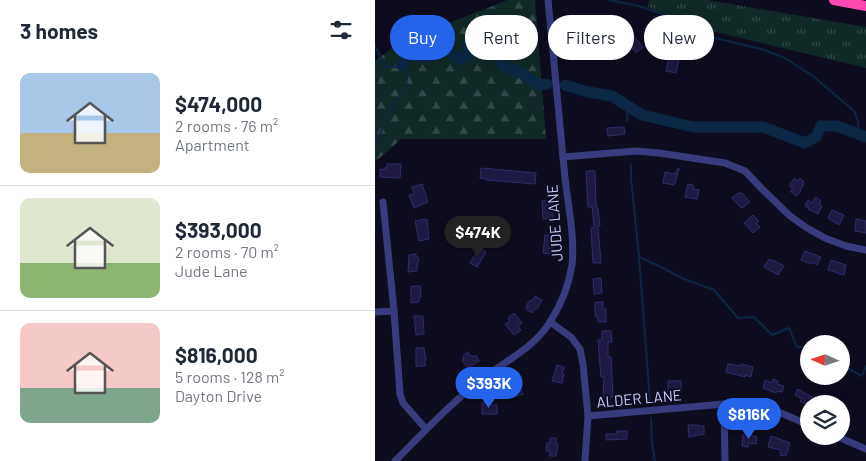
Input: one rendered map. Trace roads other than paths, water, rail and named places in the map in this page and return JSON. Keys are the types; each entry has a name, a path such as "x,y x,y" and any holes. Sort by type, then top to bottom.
{"highway":[{"path":"834,0 866,6"}],"street":[{"name":"JUDE LANE","path":"395,461 446,410 481,380 536,339 550,322 563,298 572,264 572,236 548,0"},
{"path":"563,156 636,151 725,163 745,171 790,216 807,228 825,238 846,246 866,250"},
{"path":"383,202 400,394 403,404 426,429"},
{"path":"375,312 394,311"},
{"path":"550,322 571,337 580,349 588,416 585,461"},
{"path":"724,404 725,461"},
{"name":"ALDER LANE","path":"588,416 724,404 747,404 762,405 800,421"},
{"path":"850,442 866,449"}],"waterway":[{"path":"609,0 639,6 662,14 703,35 761,49 783,57 813,76 854,111 858,122 857,134"},
{"path":"402,65 406,55 427,57 445,50 460,59 468,55 469,44 480,40 501,48 502,65 523,74 538,85 547,84"},
{"path":"375,46 386,67 402,65 407,74 406,86 388,112 375,145"},
{"path":"565,85 588,92 612,96 642,115 693,127 763,127 805,143 816,137 821,126 837,126 866,137"},
{"path":"627,121 628,105"},
{"path":"631,165 639,257 682,278 714,290 738,318 754,317 772,335 789,328 797,347 800,347"},
{"path":"639,257 650,402"},
{"path":"850,370 862,376 866,366"},
{"path":"651,418 655,461"}]}
